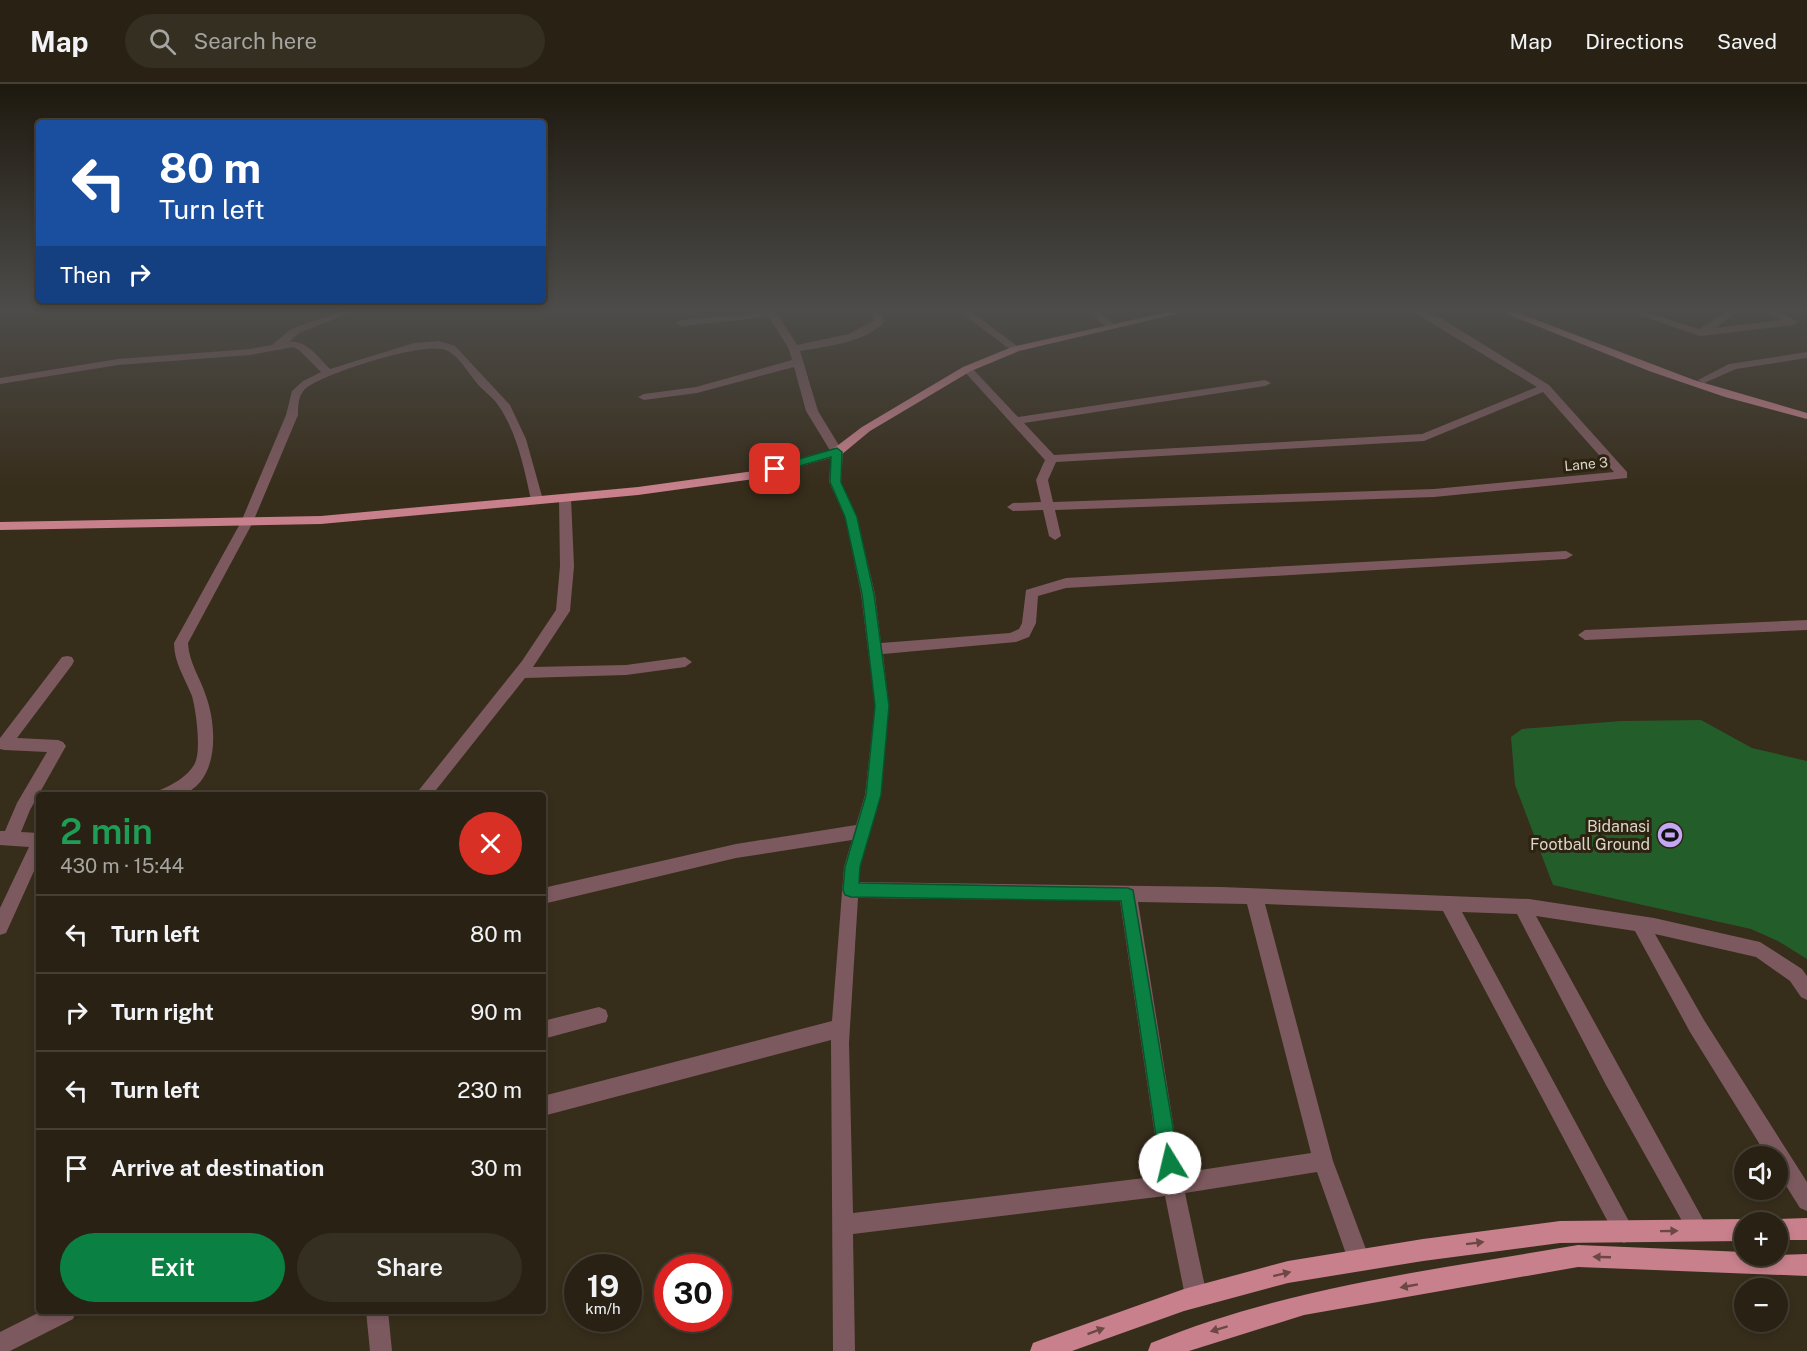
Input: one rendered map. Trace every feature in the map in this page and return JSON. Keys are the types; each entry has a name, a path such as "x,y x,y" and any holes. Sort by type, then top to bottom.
{"main road":[{"path":"0,526 321,520 638,491 754,475 837,452 867,429 967,369"},
{"path":"1654,369 1742,401 1807,416"},
{"path":"1674,369 1807,409"},
{"path":"1788,1230 1807,1229"},
{"path":"1041,1351 1196,1296 1288,1272 1560,1232 1734,1230"},
{"path":"1159,1351 1202,1335 1304,1304 1578,1256 1807,1264"}],"street":[{"path":"0,381 74,369"},
{"path":"324,369 328,373"},
{"path":"171,792 192,778 203,764 200,699 181,653 181,643 247,522 292,414 292,400 299,387 341,369"},
{"path":"472,369 484,386 504,406 530,469 537,500"},
{"path":"644,397 696,390 772,369"},
{"path":"800,369 812,411 837,452 835,482 851,517 868,594 882,706 873,795 852,867 841,1028 844,1351"},
{"path":"967,369 1051,459 1221,451 1424,437 1545,387"},
{"path":"1516,369 1545,387"},
{"path":"1704,380 1727,369"},
{"path":"1015,421 1265,383"},
{"name":"Lane 3","path":"1048,505 1434,493 1623,476 1545,387"},
{"path":"1051,459 1042,480 1055,536"},
{"path":"425,792 520,673 563,611 567,566 566,498"},
{"path":"1013,507 1048,505"},
{"path":"875,649 1011,638 1024,633 1029,623 1031,593 1066,583 1566,555"},
{"path":"1585,635 1807,625"},
{"path":"36,841 6,838 58,746 4,744 67,661"},
{"path":"520,673 626,670 685,662"},
{"path":"546,895 736,851 862,831"},
{"path":"0,927 36,848"},
{"path":"851,890 1254,896 1522,906 1640,924 1760,950 1796,975 1807,991"},
{"path":"1128,895 1173,1185 1196,1296"},
{"path":"1254,896 1323,1161 1359,1260"},
{"path":"1447,902 1624,1232"},
{"path":"1522,906 1613,1078 1698,1230"},
{"path":"1640,924 1697,1026 1807,1201"},
{"path":"546,1029 599,1016"},
{"path":"546,1105 841,1028"},
{"path":"843,1225 1173,1185 1323,1161"},
{"path":"0,1344 59,1314"},
{"path":"377,1314 381,1351"}],"green space":[{"name":"Bidanasi Football Ground","path":"1701,720 1752,748 1807,761 1807,959 1778,941 1751,929 1553,885 1515,785 1511,737 1522,729 1621,721"}],"place":[{"name":"Bidanasi Football Ground","path":"1670,835"}],"route":[{"path":"775,469 837,452 835,482 851,517 868,594 882,706 873,795 852,867 851,890 1128,895 1170,1163"}]}
